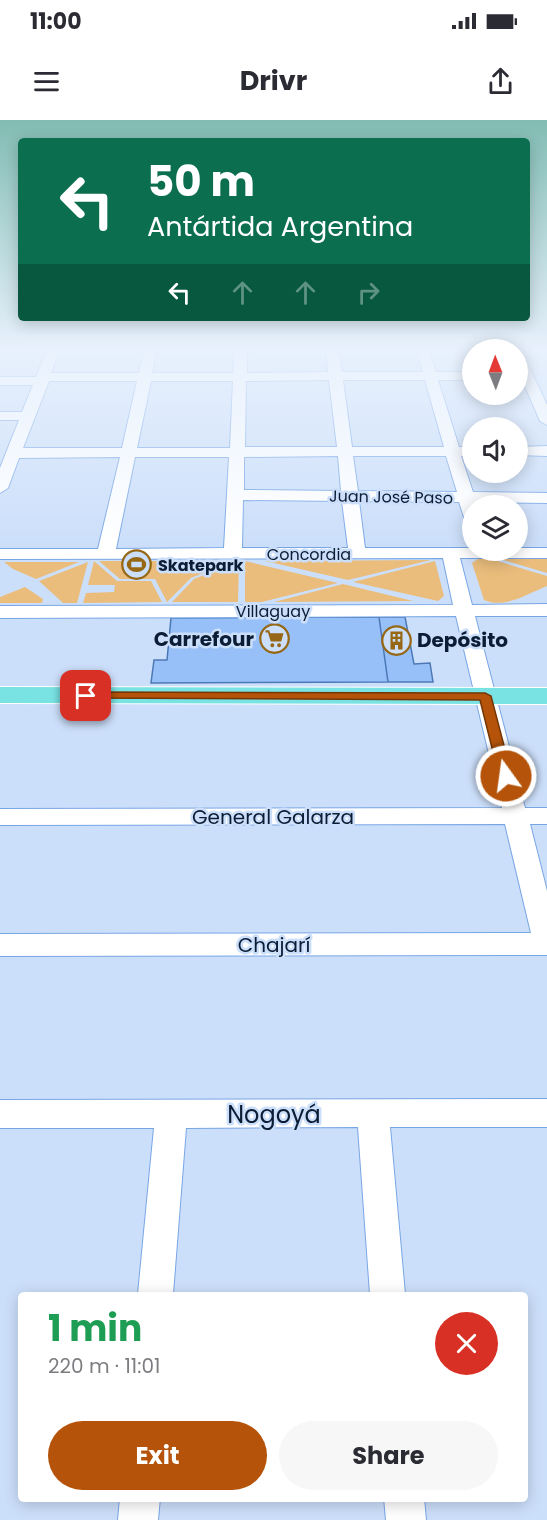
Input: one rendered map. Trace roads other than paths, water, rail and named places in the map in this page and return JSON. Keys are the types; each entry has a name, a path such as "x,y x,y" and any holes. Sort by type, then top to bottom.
{"main road":[{"path":"0,695 547,696"}],"street":[{"path":"106,554 136,413"},
{"path":"233,554 239,413"},
{"path":"339,413 357,553"},
{"path":"441,413 466,495"},
{"path":"0,416 28,416 8,458 0,488"},
{"path":"8,458 128,452 462,451"},
{"path":"528,451 547,451"},
{"name":"Juan José Paso","path":"235,495 462,497"},
{"name":"Juan José Paso","path":"528,498 547,498"},
{"path":"450,553 547,943"},
{"name":"Concordia","path":"0,554 462,553"},
{"name":"Concordia","path":"528,553 547,553"},
{"name":"Villaguay","path":"0,612 547,610"},
{"name":"General Galarza","path":"0,818 547,816"},
{"name":"Chajarí","path":"0,945 547,943"},
{"name":"Nogoyá","path":"0,1114 547,1113"},
{"path":"156,1292 171,1114"},
{"path":"373,1114 388,1292"},
{"path":"138,1520 140,1502"},
{"path":"405,1502 406,1520"}],"place":[{"name":"Skatepark","path":"137,565"},
{"name":"Carrefour","path":"275,639"},
{"name":"Depósito","path":"396,640"}]}
